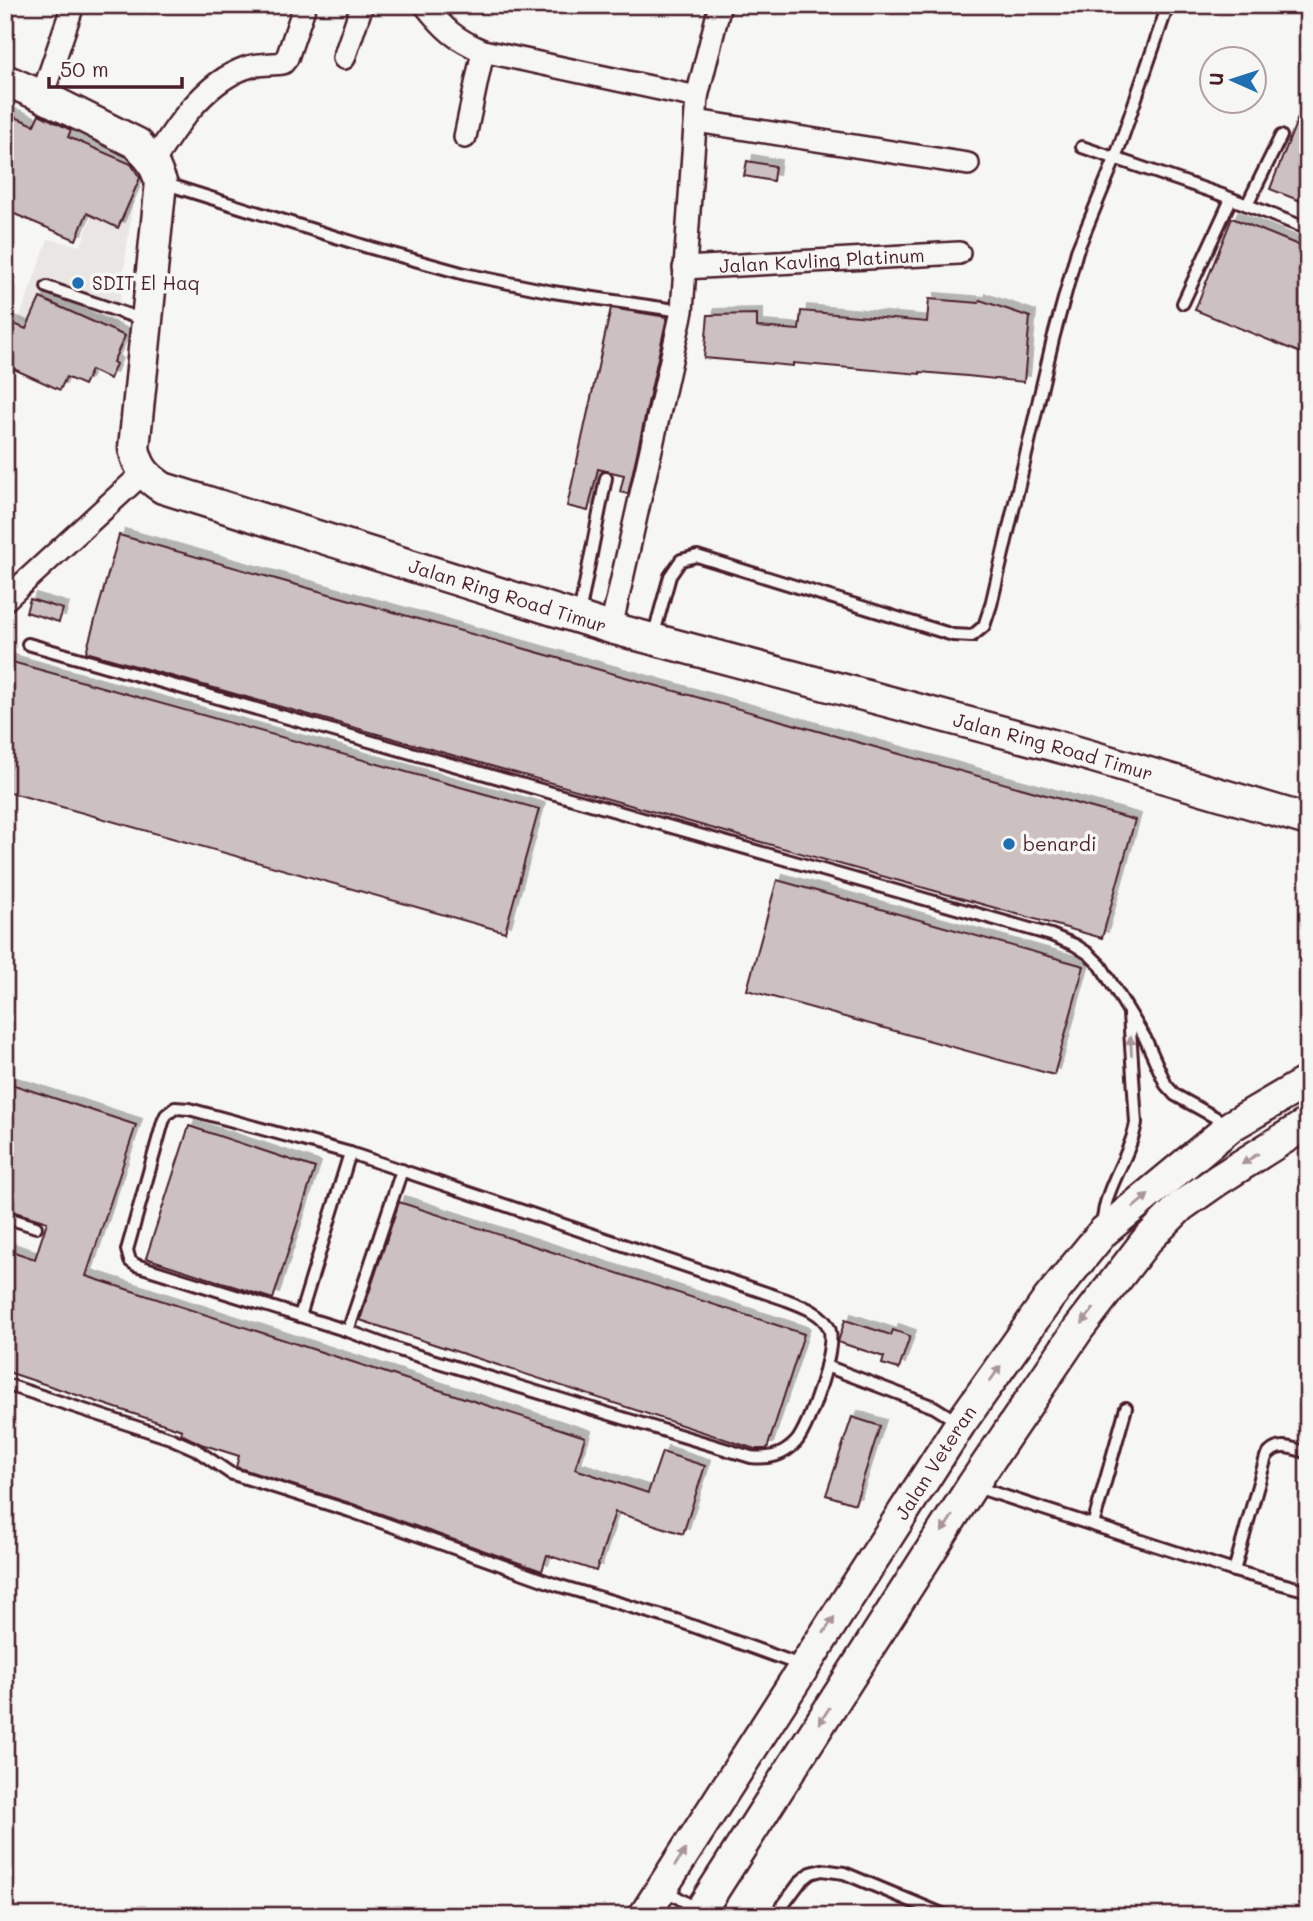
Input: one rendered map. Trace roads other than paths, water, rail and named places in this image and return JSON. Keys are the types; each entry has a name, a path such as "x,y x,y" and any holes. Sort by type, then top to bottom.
{"main road":[{"path":"5,80 138,144 157,173 134,448 143,473"},
{"name":"Jalan Ring Road Timur","path":"143,473 163,488 611,628 1067,749 1308,820"},
{"name":"Jalan Veteran","path":"643,1916 799,1664 948,1415 1103,1232 1231,1126 1308,1081"},
{"path":"701,1914 972,1486 1079,1328 1146,1241 1181,1206 1308,1123"}],"street":[{"path":"42,96 73,5"},
{"path":"157,173 184,114 214,88 248,67 283,63 305,5"},
{"path":"344,58 362,5"},
{"path":"425,5 451,34 483,51 698,97"},
{"path":"611,628 682,311 698,97 720,5"},
{"path":"465,137 483,51"},
{"path":"696,121 968,164"},
{"name":"Jalan Kavling Platinum","path":"684,268 959,253"},
{"path":"5,600 143,473"}],"lane":[{"path":"652,640 670,576 681,560 697,556 953,635 972,636 984,626 1053,339 1077,251 1115,159 1168,5"},
{"path":"1247,205 1280,136"},
{"path":"1082,148 1226,197 1308,229"},
{"path":"157,173 371,248 465,274 553,292 682,311"},
{"path":"1183,303 1226,197"},
{"path":"47,287 146,321"},
{"path":"579,618 606,478"},
{"path":"28,644 1075,944 1101,966 1129,1011 1167,1085 1185,1102 1231,1126"},
{"path":"1103,1232 1107,1201 1133,1139 1136,1110 1129,1011"},
{"path":"175,1108 189,1109 402,1170 785,1299 812,1311 828,1325 831,1332 826,1366 804,1431 796,1443 777,1457 764,1458 738,1453 415,1355 348,1331 143,1268 131,1261 127,1250 163,1122 166,1115 175,1108"},
{"path":"300,1316 350,1153"},
{"path":"348,1331 402,1170"},
{"path":"5,1217 36,1227"},
{"path":"826,1366 948,1415"},
{"path":"5,1384 170,1438 195,1449 230,1473 350,1511 557,1585 676,1620 799,1664"},
{"path":"1093,1525 1126,1408"},
{"path":"1234,1571 1266,1457 1270,1451 1281,1447 1308,1453"},
{"path":"972,1486 1234,1571 1308,1591"},
{"path":"775,1916 801,1881 811,1873 822,1870 844,1873 947,1916"},
{"path":"662,1887 701,1914"}],"place":[{"name":"SDIT El Haq","path":"78,283"},
{"name":"benardi","path":"1009,844"}]}
